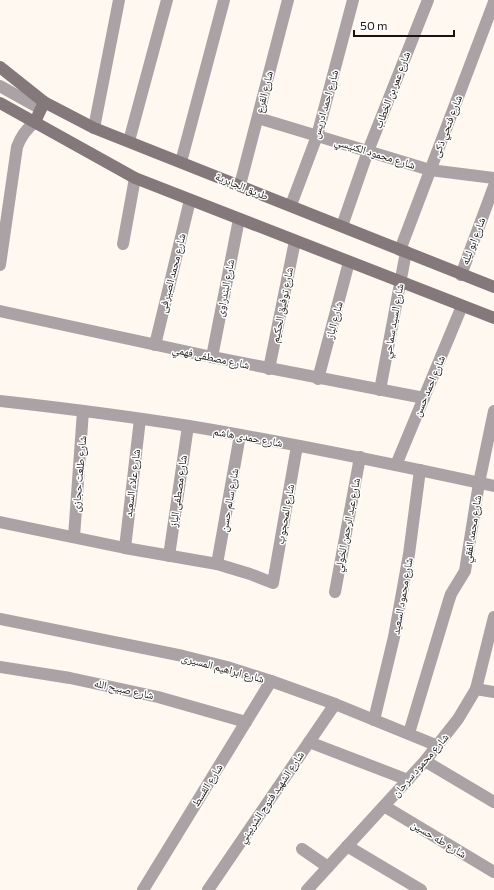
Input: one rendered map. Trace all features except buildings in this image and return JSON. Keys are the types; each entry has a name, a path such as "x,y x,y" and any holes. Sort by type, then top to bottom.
{"street":[{"path":"94,128 119,0"},
{"path":"129,141 166,0"},
{"path":"181,162 224,0"},
{"name":"شارع القرع","path":"240,185 288,0"},
{"name":"شارع احمد ادريس","path":"291,206 317,136 354,0"},
{"name":"شارع عمر بن الخطاب","path":"342,226 368,151 428,0"},
{"name":"شارع فتحي ذكى","path":"403,251 430,170 494,2"},
{"name":"طريق الجابرية","path":"0,67 43,106 94,128 494,287"},
{"path":"0,86 43,106 35,122 27,128 21,137 17,147 0,265"},
{"path":"0,103 135,178 494,318"},
{"name":"شارع محمود الكنيسي","path":"258,118 430,170 494,178"},
{"path":"123,244 135,178"},
{"name":"شارع ابو ليله","path":"461,274 494,186"},
{"name":"شارع محمد الصيرفى","path":"155,345 190,200"},
{"name":"شارع البندراوى","path":"212,357 239,219"},
{"name":"شارع توفيق الحكيم","path":"269,369 295,241"},
{"name":"شارع السيد سماحي","path":"380,390 400,282 403,251"},
{"name":"شارع الباز","path":"318,378 349,262"},
{"name":"شارع احمد حسن","path":"396,465 462,306"},
{"name":"شارع مصطفى فهمي","path":"0,311 269,369 424,398"},
{"name":"شارع حمدى هاشم","path":"0,401 188,426 360,457 494,486"},
{"name":"شارع طلعت حجازى","path":"74,537 84,411"},
{"name":"شارع محمد الفقي","path":"409,733 451,594 465,571 479,483 494,412"},
{"name":"شارع علاء السعيد","path":"125,548 140,419"},
{"name":"شارع مصطفى الباز","path":"169,556 188,426"},
{"name":"شارع سالم حسن","path":"217,564 240,435"},
{"name":"شارع المحجوب","path":"217,564 273,583 297,446"},
{"name":"شارع عبد الرحمن الخولي","path":"335,592 360,457"},
{"name":"شارع محمود السعيد","path":"374,720 396,630 409,554 420,470"},
{"path":"0,522 125,548 217,564"},
{"name":"شارع محمود سرحان","path":"310,889 328,867 425,761 458,719 476,689 494,617"},
{"name":"شارع ابراهيم المسيرى","path":"0,619 183,656 227,667 335,704 438,746"},
{"name":"شارع صبيح الله","path":"0,667 70,678 158,697 246,722"},
{"name":"شارع القسط","path":"143,890 271,681"},
{"path":"476,689 494,692"},
{"name":"شارع الشهيد فتوح الشربيني","path":"208,890 335,704"},
{"path":"309,742 408,780"},
{"path":"425,761 494,802"},
{"name":"شارع طه حسين","path":"384,806 494,872"},
{"path":"347,846 421,890"},
{"path":"302,849 328,867"}]}
